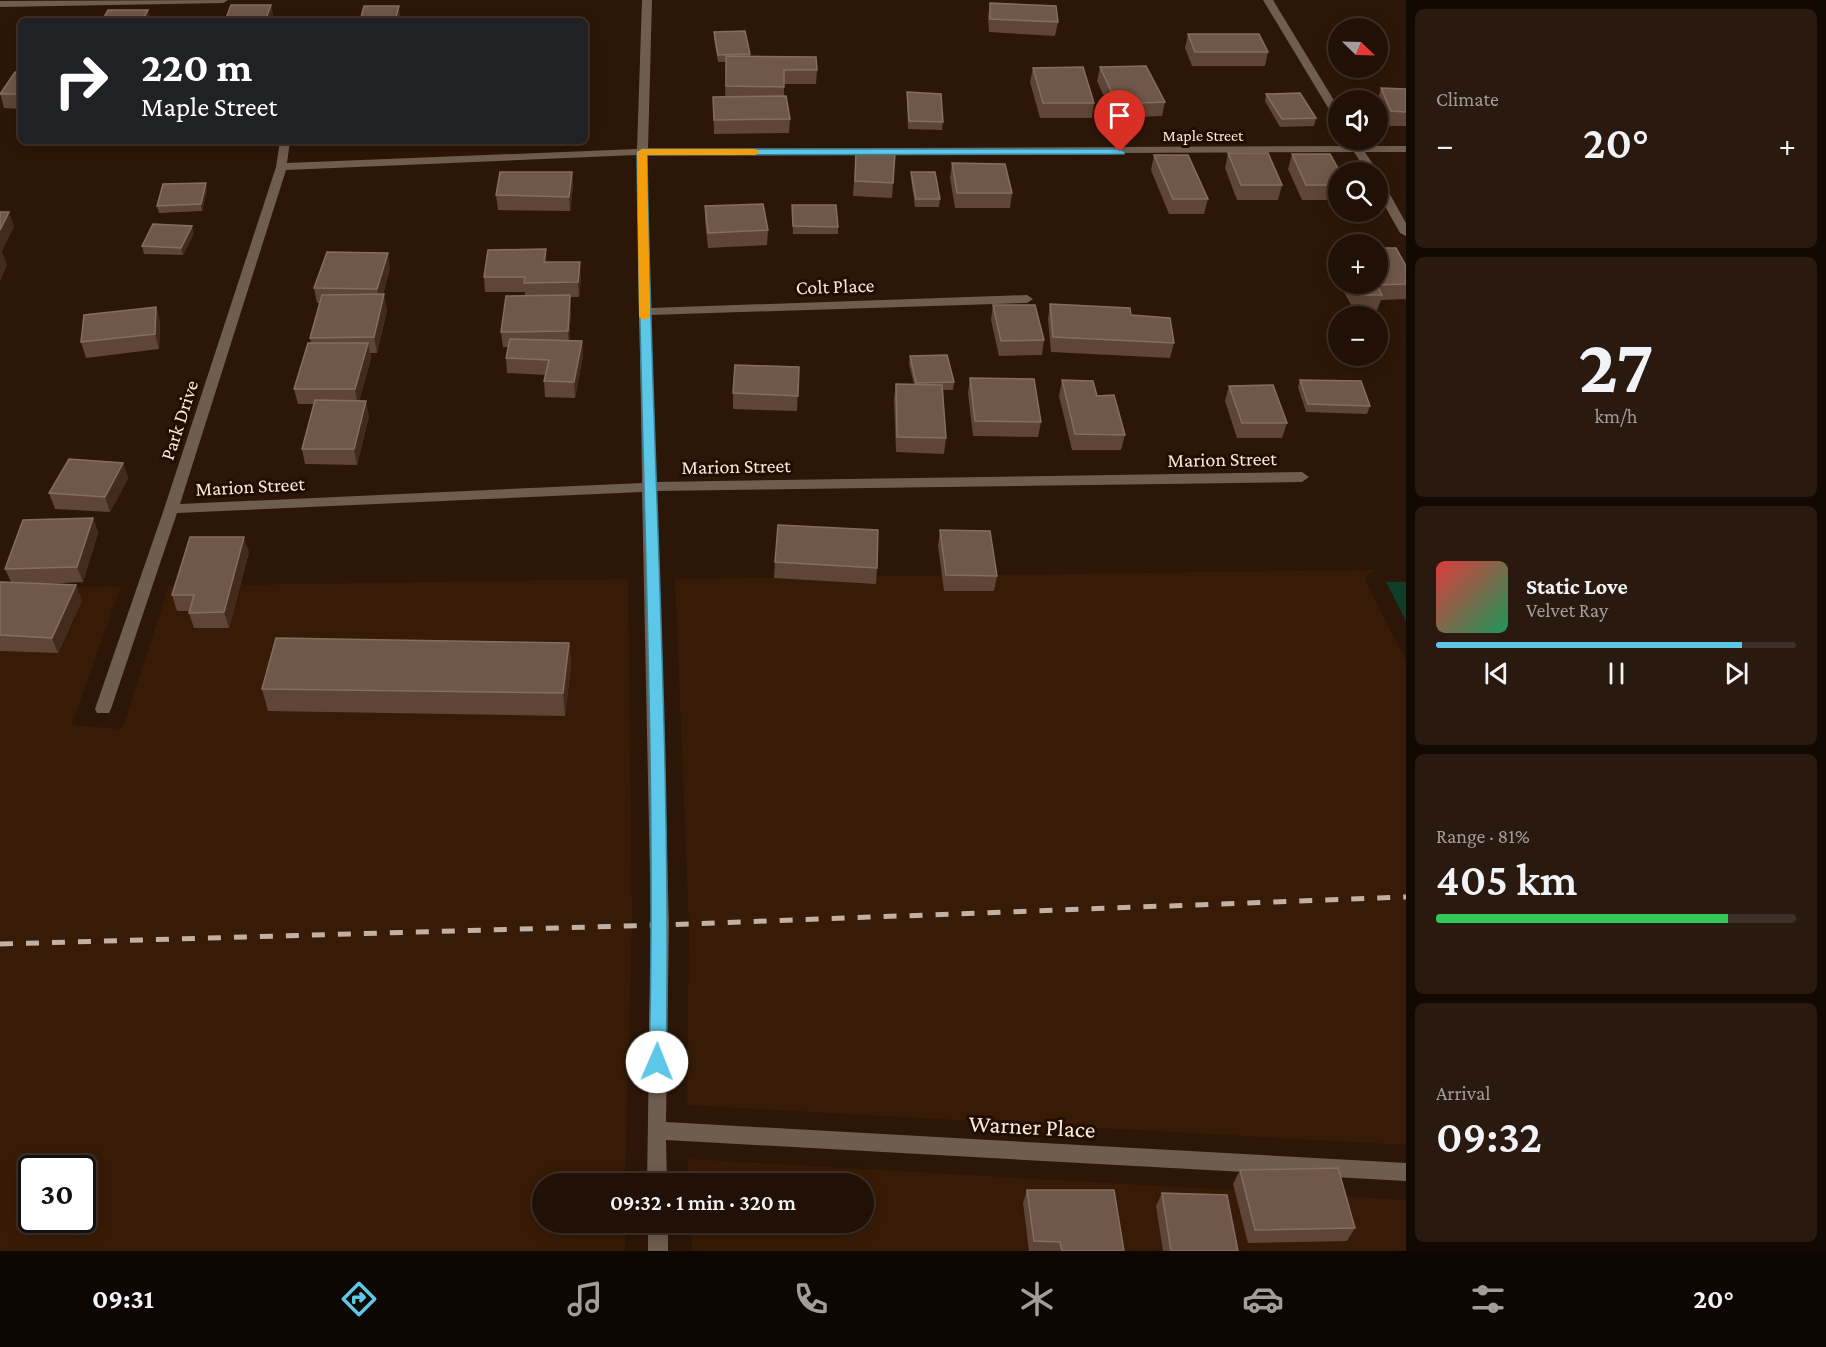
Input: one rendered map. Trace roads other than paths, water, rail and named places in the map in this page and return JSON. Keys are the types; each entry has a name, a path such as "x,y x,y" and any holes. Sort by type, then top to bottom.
{"street":[{"path":"0,4 223,0"},
{"path":"648,0 642,152 660,925 657,1173"},
{"path":"1268,0 1328,99"},
{"name":"Park Drive","path":"103,709 171,509 281,167 285,144"},
{"name":"Maple Street","path":"281,167 642,152 1359,151 1406,149"},
{"path":"1359,151 1366,162"},
{"path":"1388,201 1406,233"},
{"name":"Colt Place","path":"644,312 1027,299"},
{"name":"Marion Street","path":"171,509 649,487 1302,477"},
{"name":"Warner Place","path":"656,1130 1406,1172"},
{"path":"658,1233 658,1251"}],"railway":[{"path":"0,944 660,925 1406,897"}]}
